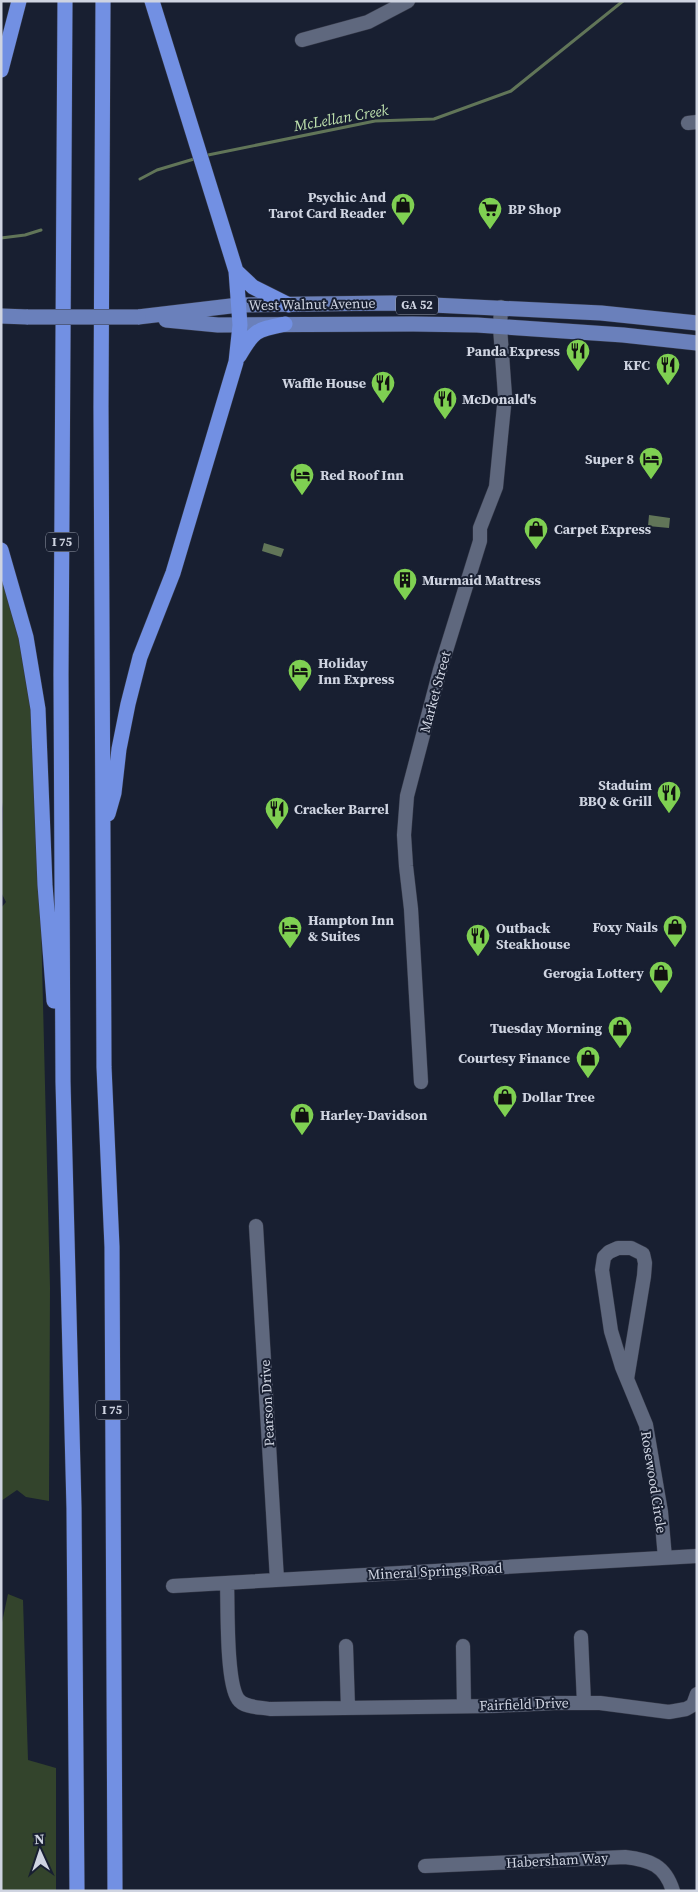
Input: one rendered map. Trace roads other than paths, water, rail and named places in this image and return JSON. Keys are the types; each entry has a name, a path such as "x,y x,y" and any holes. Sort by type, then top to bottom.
{"highway":[{"path":"1,70 19,1"},
{"name":"I 75","path":"65,1 62,665 63,1082 75,1528 77,1891"},
{"name":"I 75","path":"103,1 101,407 104,1067 112,1257 115,1891"},
{"path":"103,830 114,793 119,749 140,657 173,573 236,362 240,325 236,271 152,1"},
{"path":"236,271 253,287 289,305"},
{"path":"236,362 252,335 259,330 285,324"},
{"path":"1,550 26,637 38,710 48,938 63,1082"}],"main road":[{"name":"West Walnut Avenue","path":"138,317 239,305 392,303 601,313 697,323"},
{"name":"West Walnut Avenue","path":"1,316 138,317 218,325 413,324 623,335 697,343"}],"street":[{"path":"302,40 368,22 408,1"},
{"name":"Market Street","path":"421,1082 411,909 404,835 407,796 440,670 480,541 480,528 496,487 504,396 500,328 501,307"},
{"name":"Pearson Drive","path":"256,1226 277,1580"},
{"name":"Rosewood Circle","path":"627,1379 645,1263 643,1254 632,1248 618,1248 609,1252 604,1257 602,1270 611,1331 627,1379 646,1425 661,1512 664,1558"},
{"name":"Mineral Springs Road","path":"173,1586 697,1556"},
{"name":"Fairfield Drive","path":"227,1583 230,1675 238,1699 248,1706 270,1709 600,1703 669,1712 686,1709 693,1705 697,1694"},
{"name":"Fairfield Drive","path":"581,1637 584,1703"},
{"path":"346,1646 348,1708"},
{"name":"Fairfield Drive","path":"463,1646 464,1706"},
{"name":"Habersham Way","path":"425,1866 625,1857 645,1860 662,1869 670,1881 673,1891"}],"waterway":[{"name":"McLellan Creek","path":"208,155 375,121 434,119 511,91 623,1"},
{"name":"McLellan Creek","path":"140,179 157,170 194,159"},
{"name":"McLellan Creek","path":"1,238 25,235 41,230"}],"place":[{"name":"Psychic And Tarot Card Reader","path":"403,226"},
{"name":"BP Shop","path":"490,230"},
{"name":"Panda Express","path":"578,372"},
{"name":"KFC","path":"668,386"},
{"name":"Waffle House","path":"383,404"},
{"name":"McDonald's","path":"445,420"},
{"name":"Super 8","path":"651,480"},
{"name":"Red Roof Inn","path":"302,496"},
{"name":"Carpet Express","path":"536,550"},
{"name":"Murmaid Mattress","path":"405,601"},
{"name":"Holiday Inn Express","path":"300,692"},
{"name":"Staduim BBQ & Grill","path":"669,814"},
{"name":"Cracker Barrel","path":"277,830"},
{"name":"Foxy Nails","path":"675,948"},
{"name":"Hampton Inn & Suites","path":"290,949"},
{"name":"Outback Steakhouse","path":"478,957"},
{"name":"Gerogia Lottery","path":"661,994"},
{"name":"Tuesday Morning","path":"620,1049"},
{"name":"Courtesy Finance","path":"588,1079"},
{"name":"Dollar Tree","path":"505,1118"},
{"name":"Harley-Davidson","path":"302,1136"}]}
